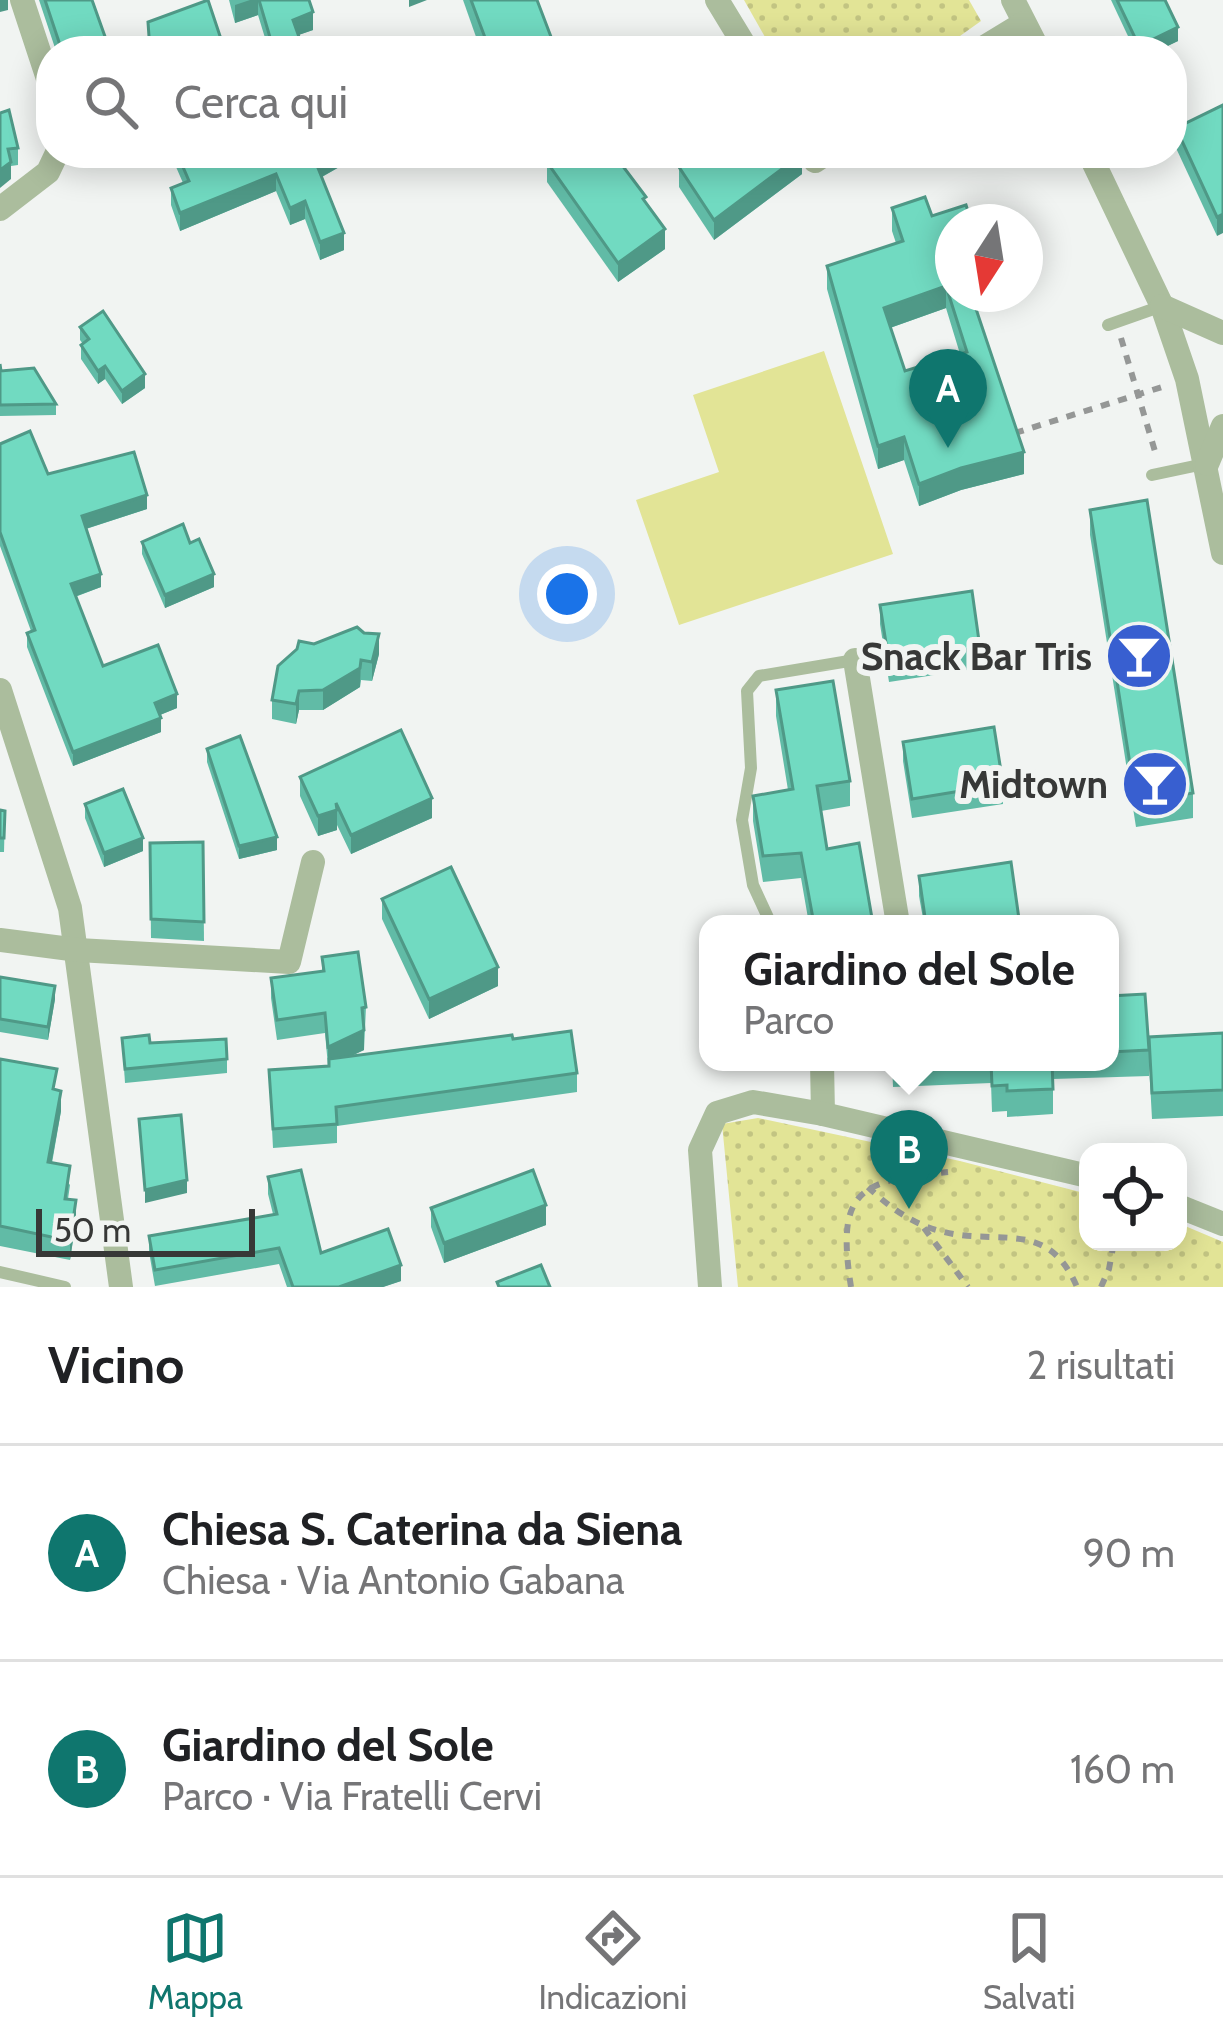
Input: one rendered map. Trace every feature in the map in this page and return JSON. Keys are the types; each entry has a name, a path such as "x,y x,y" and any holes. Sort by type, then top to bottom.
{"street":[{"path":"717,0 739,36"},
{"path":"24,5 36,42"},
{"path":"993,36 1019,11"},
{"path":"0,209 49,168"},
{"path":"1096,168 1162,306 1207,464 1223,553"},
{"path":"1162,306 1223,333"},
{"path":"1207,464 1223,426"},
{"path":"855,660 897,915"},
{"path":"0,690 11,755 70,908 122,1287"},
{"path":"0,940 78,950 289,962 313,862"},
{"path":"823,1071 823,1114"},
{"path":"710,1287 700,1150 717,1113 753,1102 1079,1174"},
{"path":"1187,1210 1223,1224"}],"lane":[{"path":"1112,324 1162,306"},
{"path":"1157,474 1207,464"},
{"path":"767,915 753,885 742,820 752,768 747,691 759,676 855,660"},
{"path":"0,1272 65,1287"}],"path":[{"path":"1112,324 1139,394 1157,474"},
{"path":"1011,434 1186,380"},
{"path":"851,1287 846,1249 850,1212 868,1187 880,1181 951,1172 960,1144"},
{"path":"868,1187 886,1204 920,1223 964,1236 1038,1240 1062,1260 1077,1287"},
{"path":"920,1223 968,1287"},
{"path":"1101,1287 1112,1251"}],"green space":[{"path":"744,0 969,0 981,21 960,36 764,36"},
{"path":"824,351 893,554 679,625 636,500 719,472 693,395"},
{"path":"758,1118 1079,1192 1079,1251 1187,1251 1187,1227 1223,1242 1223,1287 738,1287 722,1124"}],"building":[{"path":"45,0 92,0 105,36 57,36"},
{"path":"208,0 220,36 149,36 148,22"},
{"path":"259,0 309,0 313,12 293,20 299,36 270,36"},
{"path":"471,0 537,0 551,36 484,36"},
{"path":"1117,0 1165,0 1178,27 1160,36 1134,36"},
{"path":"1223,105 1223,214 1217,217 1187,152 1187,123"},
{"path":"9,110 18,148 8,149 11,162 0,170 0,113"},
{"path":"183,168 318,168 344,233 320,242 305,201 290,208 276,174 180,213 171,188 189,181"},
{"path":"551,168 624,168 646,197 643,199 665,229 618,263"},
{"path":"680,168 783,168 714,220"},
{"path":"925,197 935,215 935,290 884,308 905,371 967,352 954,312 977,312 1024,452 919,484 904,437 878,446 827,266 903,241 892,208"},
{"path":"103,311 145,374 122,391 105,366 98,371 81,345 89,339 80,327"},
{"path":"0,364 1,371 34,368 56,404 0,405"},
{"path":"30,431 48,474 134,452 147,495 82,516 101,574 71,584 103,666 158,645 177,694 155,703 161,718 73,752 27,633 35,630 0,532 0,444"},
{"path":"1147,500 1193,793 1136,802 1090,510"},
{"path":"183,524 190,543 199,539 214,574 165,595 142,542"},
{"path":"972,591 980,648 889,662 880,605"},
{"path":"357,627 379,634 372,662 361,660 360,668 323,690 299,691 296,704 272,700 278,666 297,649 299,641 314,644"},
{"path":"833,681 850,781 817,786 827,849 859,843 871,915 812,915 801,853 763,856 753,796 793,789 776,690"},
{"path":"994,727 1003,784 912,799 903,742"},
{"path":"401,730 432,798 351,835 336,803 337,810 318,816 300,777"},
{"path":"240,736 277,837 239,846 207,749"},
{"path":"123,789 143,838 104,853 85,804"},
{"path":"0,810 5,811 4,838 0,838"},
{"path":"203,842 204,922 151,919 150,843"},
{"path":"1011,862 1018,915 925,915 919,876"},
{"path":"451,867 498,967 429,999 382,899"},
{"path":"358,952 366,1007 362,1008 364,1030 328,1047 325,1013 277,1020 271,978 324,971 322,957"},
{"path":"0,977 55,986 48,1027 0,1019"},
{"path":"1145,994 1149,1050 1119,1052 1119,995"},
{"path":"571,1031 577,1073 336,1107 337,1124 273,1129 269,1070 329,1066 329,1059"},
{"path":"1223,1033 1223,1090 1152,1093 1149,1037"},
{"path":"149,1035 150,1043 226,1039 227,1059 125,1069 122,1038"},
{"path":"0,1059 57,1069 53,1089 61,1091 48,1162 70,1166 65,1199 76,1200 70,1241 0,1226"},
{"path":"991,1071 1052,1071 1053,1089 1007,1091 1007,1085 992,1086"},
{"path":"181,1115 187,1180 145,1190 139,1119"},
{"path":"301,1170 321,1253 388,1229 401,1265 339,1287 293,1287 279,1248 155,1270 149,1236 277,1214 268,1177"},
{"path":"533,1170 546,1205 444,1243 431,1208"},
{"path":"541,1265 550,1287 499,1287 497,1282"}],"place":[{"name":"Chiesa S. Caterina da Siena","path":"948,448"},
{"name":"Snack Bar Tris","path":"1139,656"},
{"name":"Midtown","path":"1155,784"},
{"name":"Giardino del Sole","path":"909,1209"}]}
